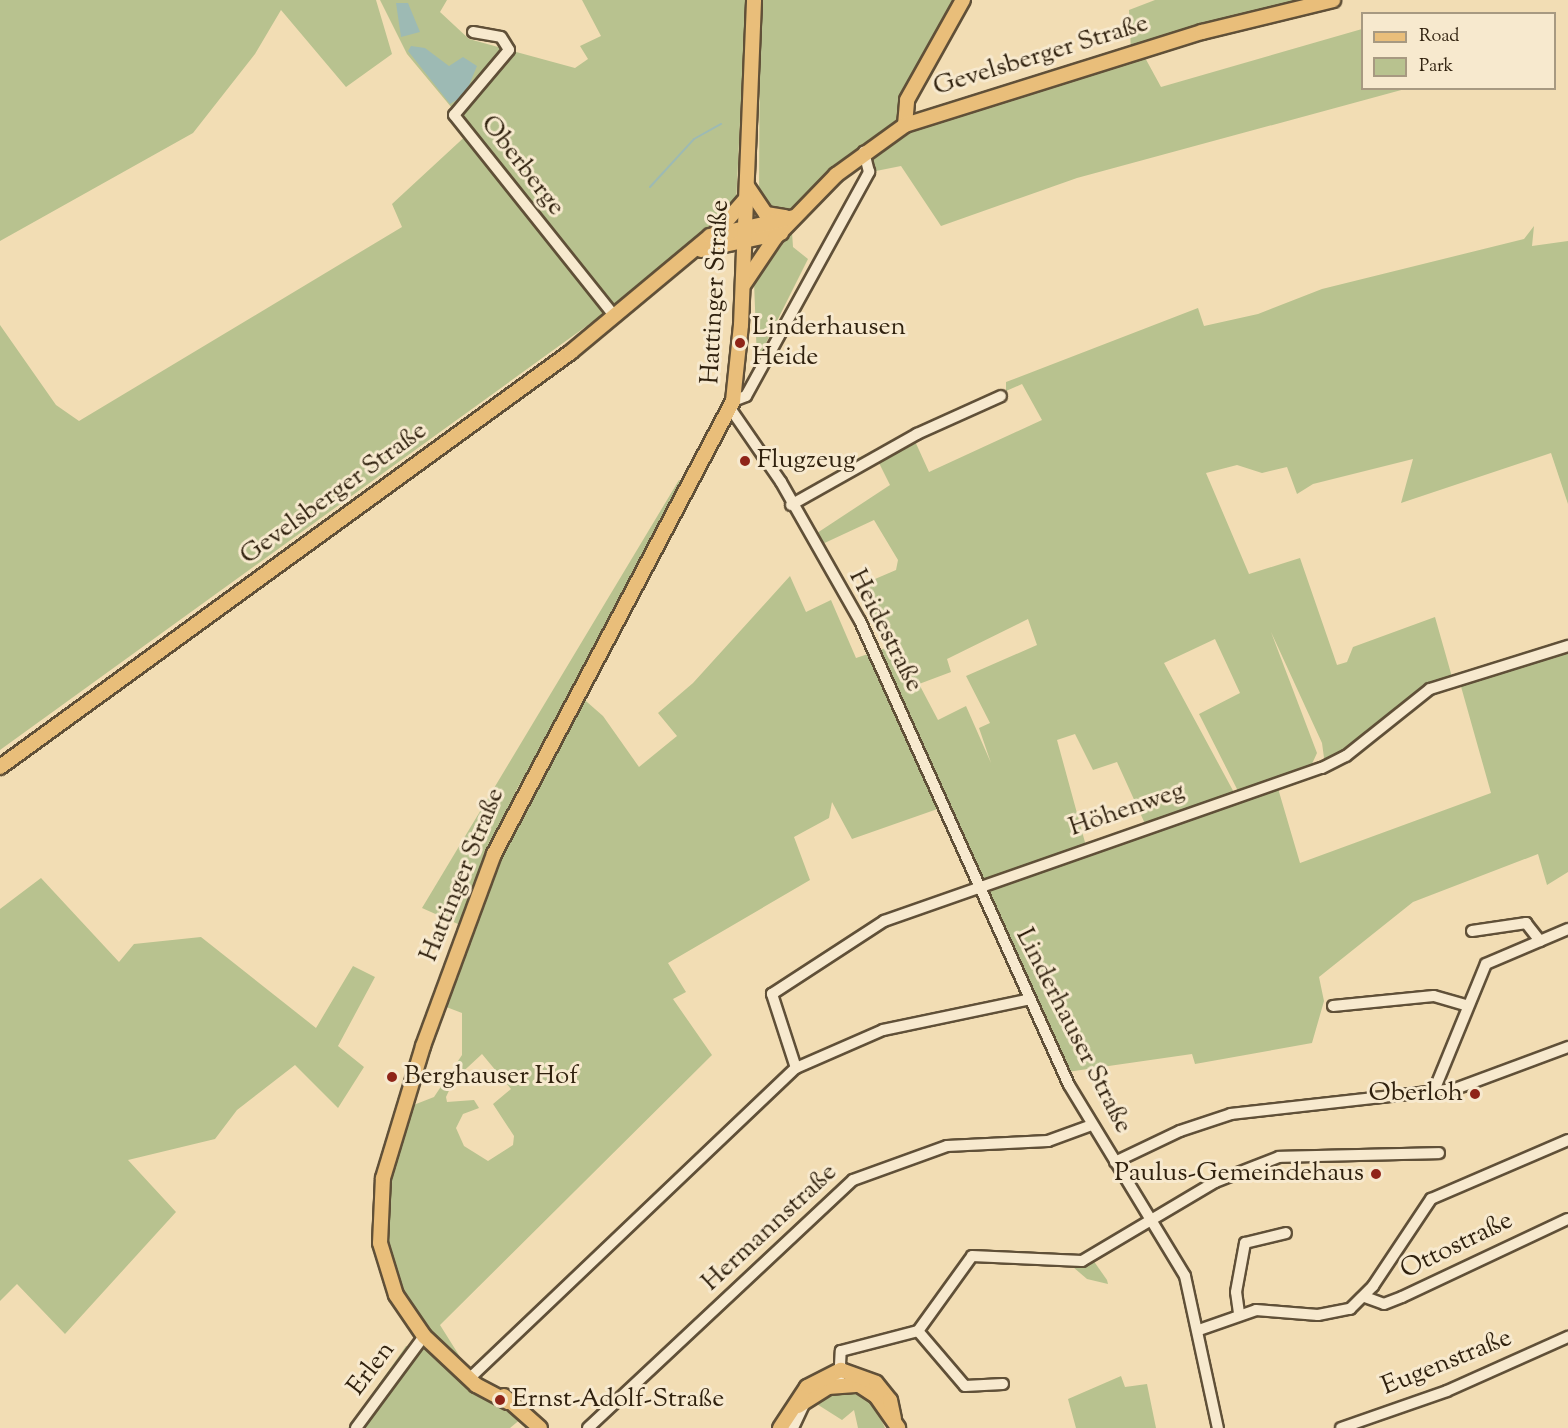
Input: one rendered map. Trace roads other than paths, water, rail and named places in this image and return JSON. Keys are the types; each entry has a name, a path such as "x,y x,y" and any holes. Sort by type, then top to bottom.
{"main road":[{"name":"Hattinger Straße","path":"540,1428 508,1402 471,1377 424,1336 386,1272 378,1211 383,1178 423,1046 469,912 520,798 732,405 743,274 754,0"},
{"path":"905,125 907,100 963,0"},
{"name":"Gevelsberger Straße","path":"742,289 781,233 798,214 864,152 905,125 1202,32 1333,0"},
{"name":"Hattinger Straße","path":"746,190 766,214 781,218 798,214"},
{"path":"743,274 729,249 713,239 746,190"},
{"name":"Gevelsberger Straße","path":"744,235 798,214"},
{"name":"Gevelsberger Straße","path":"0,767 615,317 713,239 781,233"},
{"path":"792,1410 840,1377"},
{"path":"780,1428 815,1380 840,1377 868,1390 896,1423"}],"street":[{"name":"Oberberge","path":"473,32 501,37 509,50 454,115 615,317"},
{"name":"Hattinger Straße","path":"732,405 746,396 869,172 864,152"},
{"path":"790,505 916,434 1000,396"},
{"name":"Heidestraße","path":"732,405 860,621 977,885"},
{"name":"Höhenweg","path":"796,1068 772,994 884,921 977,885 1322,768 1346,756 1430,689 1568,646"},
{"name":"Linderhauser Straße","path":"977,885 1027,1000 1092,1125 1189,1285 1218,1428"},
{"path":"1472,931 1526,923 1540,941"},
{"path":"1433,1093 1466,1005 1486,964 1568,929"},
{"path":"1333,1006 1434,996 1466,1005"},
{"path":"471,1377 796,1068 883,1030 1027,1000"},
{"path":"1115,1162 1180,1131 1247,1111 1433,1093 1491,1080 1568,1047"},
{"name":"Hermannstraße","path":"588,1428 853,1180 947,1146 1048,1141 1092,1125"},
{"path":"1199,1330 1239,1313 1331,1314 1350,1309 1365,1297 1431,1199 1568,1140"},
{"path":"840,1377 838,1357 851,1346 918,1331 972,1256 1073,1263 1215,1182 1280,1157 1438,1153"},
{"name":"Ottostraße","path":"1365,1297 1384,1304 1402,1298 1568,1219"},
{"path":"1239,1313 1242,1249 1252,1239 1286,1233"},
{"path":"918,1331 965,1386 1003,1384"},
{"name":"Erlen","path":"356,1428 424,1336"},
{"name":"Eugenstraße","path":"1341,1428 1447,1391 1568,1337"},
{"path":"794,1428 806,1400"}],"water":[{"path":"396,3 408,3 420,32 401,37"},
{"path":"411,46 425,48 449,66 463,57 477,66 465,95 450,104 408,51"}],"waterway":[{"path":"650,187 694,139 721,124"}],"place":[{"name":"Linderhausen Heide","path":"740,343"},
{"name":"Flugzeug","path":"745,461"},
{"name":"Berghauser Hof","path":"392,1077"},
{"name":"Oberloh","path":"1475,1094"},
{"name":"Paulus-Gemeindehaus","path":"1376,1174"},
{"name":"Ernst-Adolf-Straße","path":"500,1400"}]}
